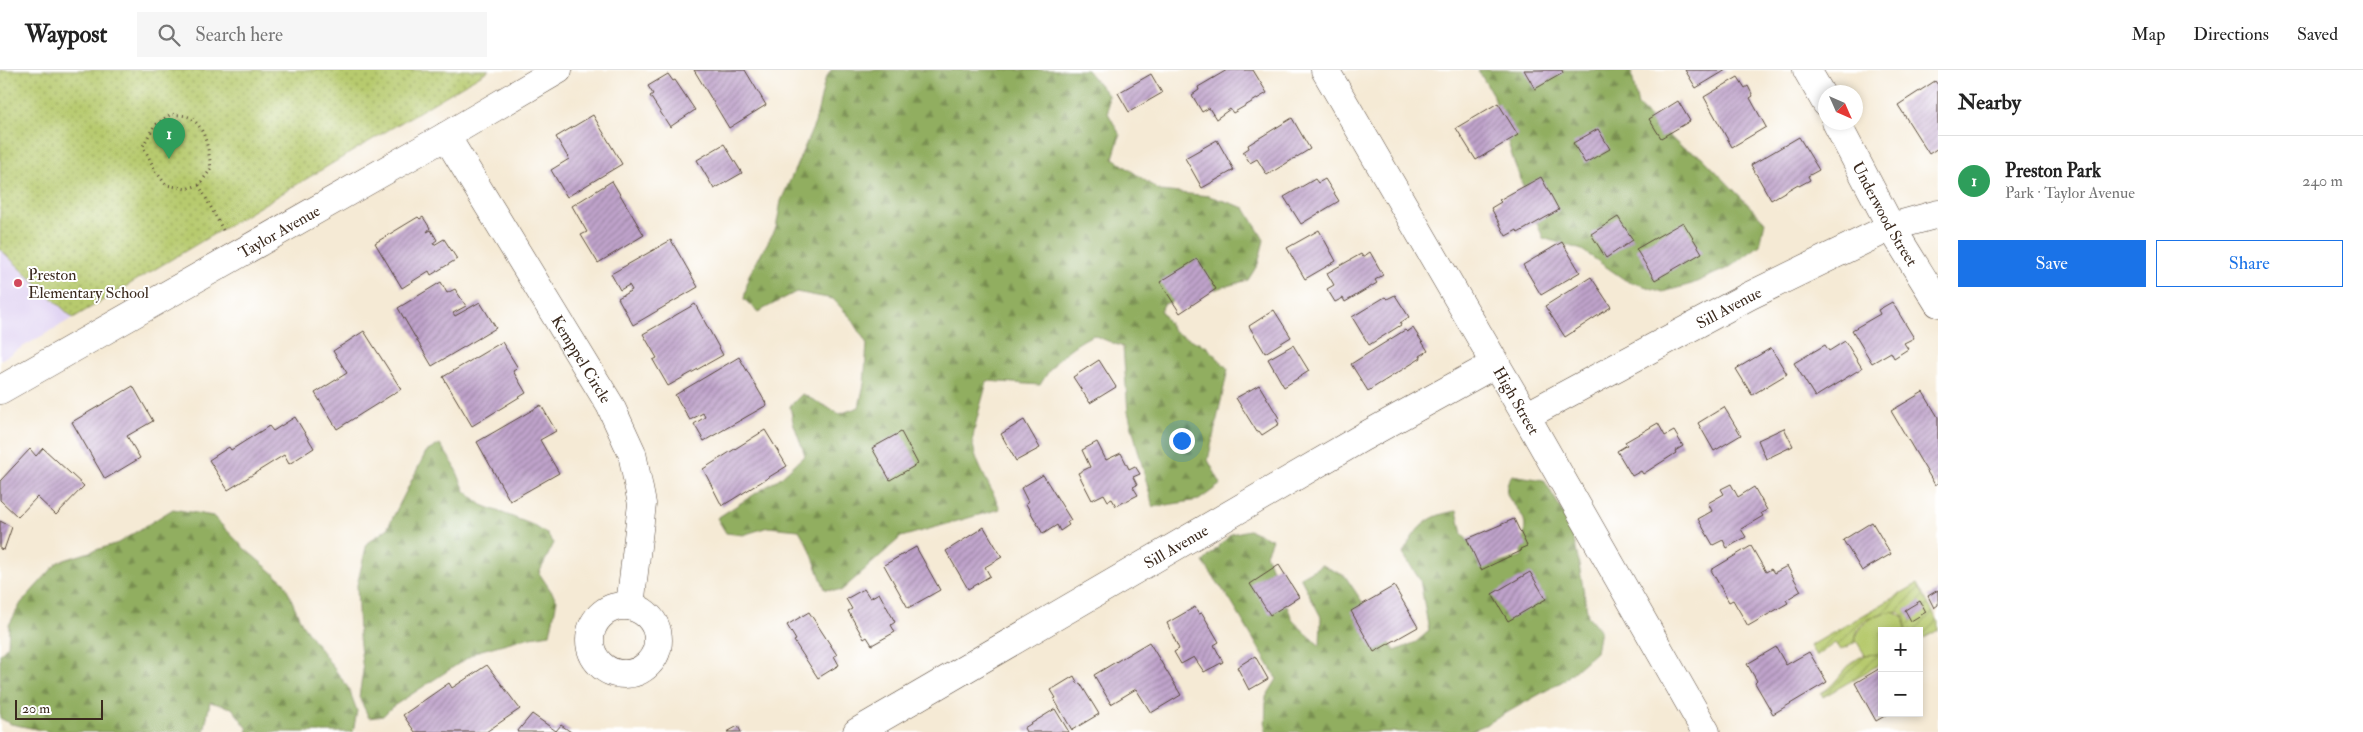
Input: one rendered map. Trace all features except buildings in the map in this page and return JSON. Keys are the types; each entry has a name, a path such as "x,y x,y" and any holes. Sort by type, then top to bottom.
{"street":[{"name":"Taylor Avenue","path":"0,390 446,136 558,70"},
{"name":"High Street","path":"1325,70 1526,416 1706,732"},
{"path":"1808,70 1818,88"},
{"name":"Underwood Street","path":"1840,130 1891,227 1938,303"},
{"name":"Kemppel Circle","path":"446,136 610,405 632,453 642,504 630,606"},
{"name":"Sill Avenue","path":"1526,416 1749,296 1891,227 1938,214"},
{"name":"Sill Avenue","path":"857,732 1363,437 1495,364"}],"path":[{"path":"171,114 190,117 199,126 208,149 211,169 199,185 186,189 166,185 155,170 143,146 154,126 171,114"},
{"path":"199,185 223,230"}],"shaded area":[{"name":"Preston Elementary School","path":"0,249 73,318 0,360"}],"green space":[{"path":"0,70 489,70 73,318 0,249"},
{"path":"831,70 1087,70 1108,95 1108,113 1120,135 1113,158 1160,191 1209,196 1245,208 1264,240 1258,264 1248,280 1164,304 1161,311 1174,332 1207,347 1228,369 1208,460 1221,484 1199,500 1153,507 1128,412 1123,347 1093,335 1062,356 1051,368 1040,385 987,381 976,424 973,445 981,470 1000,509 901,537 841,591 825,589 809,547 799,530 768,527 743,535 726,533 717,518 780,478 805,455 793,422 790,406 802,394 840,414 859,407 864,384 867,344 852,319 833,299 796,292 758,312 744,299 749,275 776,228 781,201 815,123 825,80"},
{"path":"1478,70 1631,70 1638,106 1680,146 1701,156 1765,222 1760,245 1730,267 1692,284 1663,292 1625,280 1582,250 1543,238 1514,162 1494,97"},
{"path":"440,444 454,465 465,491 482,505 533,525 547,534 554,543 539,573 557,600 550,634 525,638 478,651 392,707 383,716 369,718 359,697 363,671 359,636 357,585 367,543 387,529 426,452"},
{"path":"1512,475 1544,480 1568,521 1576,548 1588,616 1600,630 1596,652 1563,681 1485,725 1468,732 1265,732 1266,697 1277,679 1230,600 1203,562 1231,534 1249,530 1272,539 1266,554 1293,621 1320,646 1321,617 1300,577 1322,565 1345,576 1395,651 1416,642 1429,631 1420,580 1403,554 1413,536 1430,519 1457,511 1462,534 1490,566 1522,556 1524,520 1507,495 1508,483"},
{"path":"173,509 213,516 245,549 284,582 302,624 349,689 357,711 353,732 247,732 248,729 232,708 210,702 204,732 51,732 11,724 0,718 0,654 8,645 9,625 21,603 58,562 118,543"},
{"path":"1917,584 1938,621 1938,630 1923,639 1923,627 1906,627 1905,617 1899,612 1885,613 1870,618 1859,628 1856,642 1840,650 1835,643 1816,656 1810,646"},
{"path":"1893,611 1904,617 1905,627 1878,627 1878,654 1865,655 1855,639 1865,623 1880,614"},
{"path":"1878,654 1878,665 1823,697 1821,693 1847,667 1866,655"}],"place":[{"name":"Preston Park","path":"169,159"},
{"name":"Preston Elementary School","path":"18,283"}]}
